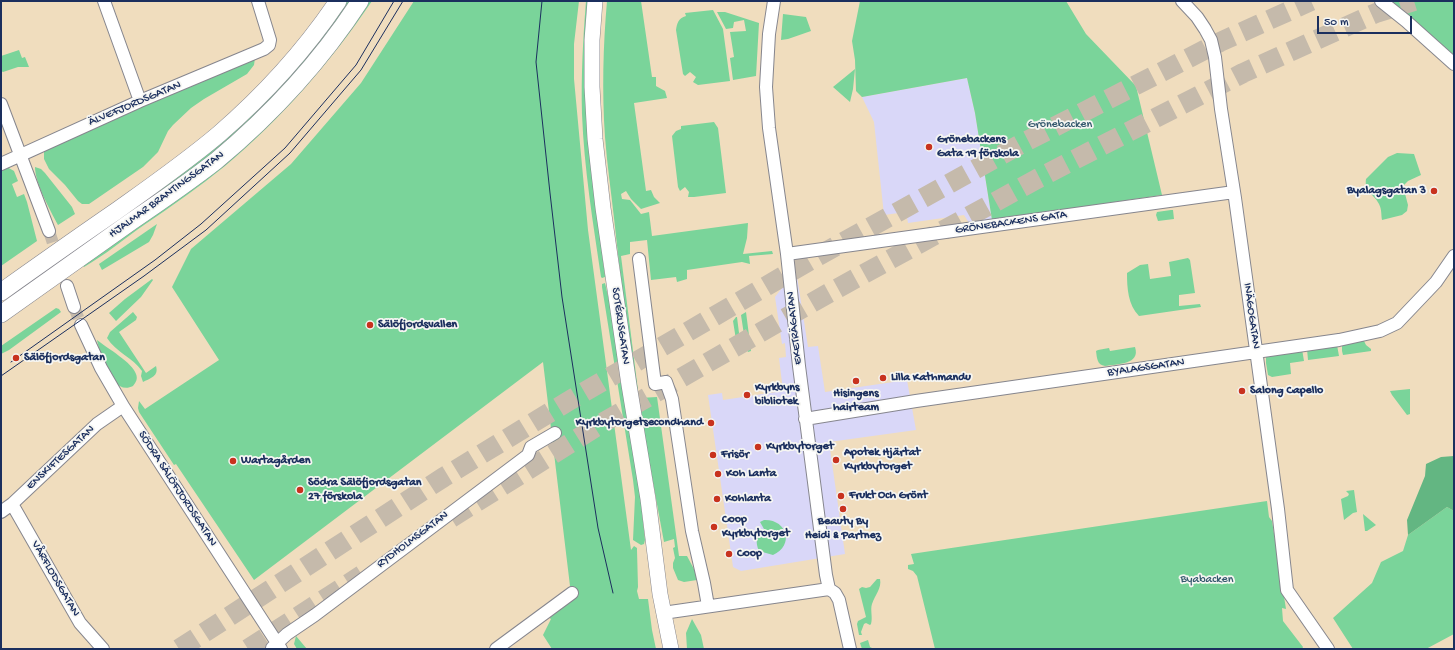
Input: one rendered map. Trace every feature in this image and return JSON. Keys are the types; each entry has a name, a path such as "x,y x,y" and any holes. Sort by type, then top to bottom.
{"main road":[{"name":"HJALMAR BRANTINGSGATAN","path":"1,292 165,177 220,133 254,102 286,68 338,1"},
{"name":"HJALMAR BRANTINGSGATAN","path":"1,314 175,192 221,156 300,80 360,1"}],"street":[{"path":"104,1 140,101"},
{"name":"ÄLVEFJORDSGATAN","path":"1,164 20,154 140,101 264,49 269,45 270,40 258,1"},
{"name":"SOTÉRUSGATAN","path":"596,1 592,40 592,86 603,208 634,420 648,499 660,594 671,649"},
{"name":"EKETRÄGATAN","path":"774,1 769,34 766,87 773,162 787,254 805,419 829,589 835,593 839,600 850,649"},
{"name":"INÄGOGATAN","path":"1182,1 1197,17 1211,40 1218,75 1221,109 1278,509 1287,590 1328,649"},
{"path":"1381,1 1454,64"},
{"path":"1,104 49,231"},
{"name":"GRÖNEBACKENS GATA","path":"787,254 1234,192"},
{"name":"BYALAGSGATAN","path":"805,419 916,401 1256,353 1339,340 1380,331 1397,323 1436,282 1454,256"},
{"path":"639,259 655,384 666,382 672,399 692,531 708,606"},
{"path":"67,286 74,307"},
{"name":"SÖDRA SÄLÖFJORDSGATAN","path":"81,325 101,368 123,406 190,508 276,647"},
{"name":"ENSKIFTESGATAN","path":"1,512 12,504 97,424 123,406"},
{"name":"RYDHOLMSGATAN","path":"276,647 287,634 315,615 528,455 531,448 555,433"},
{"name":"VÅRFLODSGATAN","path":"12,504 80,623 103,649"},
{"path":"663,613 829,589"},
{"path":"496,649 572,593"}],"shaded area":[{"name":"Grönebackens Gata 19 förskola","path":"967,78 975,113 992,220 969,223 964,215 908,223 906,212 884,215 874,122 862,97"},
{"path":"796,270 808,347 818,346 825,392 907,380 916,430 829,442 845,554 741,571 733,567 708,395 722,393 723,400 783,391 779,358 786,357 785,343 782,344 775,297"}],"green space":[{"path":"347,1 351,1 302,66 269,102 247,123 225,143 178,180 80,250 78,245 326,30"},
{"path":"368,1 372,1 322,68 266,129 246,148 195,189 84,267 83,265 176,199"},
{"name":"Sälöfjordsvallen","path":"414,1 579,1 574,44 574,79 588,230 631,550 634,546 637,548 637,591 639,599 648,599 656,649 552,649 543,635 551,619 548,617 559,606 570,586 543,362 254,580 139,412 139,401 145,409 219,360 172,287 191,249 291,164 361,83"},
{"path":"586,1 591,1 591,166 605,276 602,278 589,196 583,134 582,72"},
{"path":"607,1 641,1 652,77 656,77 656,86 665,91 667,98 634,103 646,191 651,190 654,197 660,203 641,209 631,199 626,191 621,194 622,199 630,200 641,214 649,212 652,236 748,223 747,238 743,254 772,251 773,254 749,256 750,264 742,262 687,270 687,279 677,282 676,277 651,280 647,240 630,242 630,254 621,256 639,398 657,397 679,556 687,556 695,571 697,580 684,582 678,580 673,568 675,558 673,548 675,547 674,539 664,542 642,421 618,259 605,137 603,103 603,69"},
{"name":"Grönebacken","path":"860,1 1066,1 1086,34 1136,86 1162,195 992,220 975,113 967,78 862,97 856,91 855,60 852,41"},
{"path":"1388,1 1454,1 1454,55"},
{"path":"713,10 723,29 730,81 698,85 693,82 696,77 690,72 685,76 683,74 676,30 677,23 686,16 685,13"},
{"path":"717,12 725,12 759,23 756,76 733,80 730,58 734,57 730,32 746,31 744,20 734,22 733,28 726,29"},
{"path":"783,14 806,17 811,31 781,40"},
{"path":"19,50 22,58 25,57 29,67 18,67 3,72 1,71 1,56"},
{"path":"255,58 254,65 247,74 204,99 191,108 173,125 168,131 158,152 143,167 89,204 82,204 78,201 49,169 44,159 44,150 48,146"},
{"path":"855,69 853,89 850,102 833,87"},
{"path":"714,122 718,128 726,193 688,197 689,192 685,187 680,191 678,187 672,136 676,131 681,129 681,126"},
{"path":"1397,153 1414,154 1421,175 1408,181 1403,186 1408,205 1407,211 1402,215 1382,220 1380,206 1366,187 1366,179 1388,157"},
{"path":"7,167 14,171 18,181 12,184 17,197 24,194 37,241 1,266 1,169"},
{"path":"35,167 41,169 45,173 72,207 75,214 58,225 37,181"},
{"path":"1173,210 1174,219 1158,221 1156,215 1157,212"},
{"path":"157,224 149,242 102,270 99,264"},
{"path":"1188,258 1190,260 1195,293 1179,295 1179,306 1200,304 1201,307 1139,316 1135,312 1130,302 1127,273 1140,265 1148,264 1150,279 1171,276 1169,262"},
{"path":"152,279 153,280 141,297 116,321 109,313"},
{"path":"605,283 610,305 640,493 645,540 644,544 641,545 633,540 635,497 602,287 602,284"},
{"path":"56,308 61,312 9,350 1,354 1,346"},
{"path":"133,312 137,317 136,320 119,332 146,373 156,366 157,369 155,374 143,382 141,376 142,371 138,366 115,347 107,338 110,332"},
{"path":"746,312 751,351 748,352 746,348 741,315"},
{"path":"736,317 741,349 737,346 733,321"},
{"path":"1363,339 1371,351 1343,355 1342,344"},
{"path":"97,340 130,365 134,370 137,379 133,386 126,388 119,386 113,380 104,364"},
{"path":"1337,345 1339,356 1308,360 1307,349"},
{"path":"1135,347 1136,353 1134,357 1131,360 1121,364 1105,366 1100,364 1098,361 1096,351 1098,350 1109,348 1110,351"},
{"path":"1302,349 1304,361 1290,363 1291,374 1272,377 1268,375 1266,355"},
{"path":"1410,389 1410,414 1407,415 1390,391"},
{"path":"1454,456 1454,511 1447,507 1408,535 1407,520 1425,476 1426,464 1441,457"},
{"path":"1354,490 1357,512 1353,513 1344,520 1341,499 1348,496 1349,494 1346,491"},
{"name":"Byabacken","path":"1267,501 1269,517 1272,521 1286,609 1282,608 1283,621 1303,647 1302,649 935,649 917,576 913,571 908,569 908,565 914,564 911,554"},
{"path":"1447,507 1454,511 1454,634 1426,649 1353,649 1333,618 1372,583 1381,562 1403,551 1408,535"},
{"path":"1363,514 1376,525 1367,531 1365,531"},
{"path":"764,520 772,521 778,524 783,528 785,533 786,539 784,545 780,551 773,555 759,551 758,548 758,536 764,529 760,522"},
{"path":"877,579 880,579 880,585 872,604 871,624 864,624 861,632 862,635 859,635 857,624 858,621 866,617 859,589 862,587 870,587"},
{"path":"692,619 701,635 704,649 687,649 686,633"},
{"path":"296,636 307,649 297,649 294,644"},
{"path":"868,640 870,647 874,649 862,649 860,643"}],"tunnel":[{"path":"179,649 444,477 567,402 811,260 1021,144 1220,42 1311,1"},
{"path":"451,518 604,422 829,293 1037,179 1243,73 1376,13 1414,1"},
{"path":"49,231 67,286"},
{"path":"74,307 81,325"},
{"path":"248,649 362,575"}],"tram line":[{"path":"11,362 155,260 201,224 285,148 356,65 394,1"},
{"path":"1,376 144,276 206,230 290,153 361,70 403,1"},
{"path":"542,1 536,62 562,297 598,528 613,593"}],"place":[{"name":"Grönebackens Gata 19 förskola","path":"929,147"},
{"name":"Byalagsgatan 3","path":"1434,191"},
{"name":"Sälöfjordsvallen","path":"370,325"},
{"name":"Sälöfjordsgatan","path":"16,358"},
{"name":"Lilla Kathmandu","path":"883,378"},
{"name":"Hisingens hairteam","path":"856,381"},
{"name":"Salong Capello","path":"1242,391"},
{"name":"Kyrkbyns bibliotek","path":"747,395"},
{"name":"Kyrkbytorgetsecondhand","path":"711,423"},
{"name":"Kyrkbytorget","path":"758,447"},
{"name":"Frisör","path":"713,455"},
{"name":"Apotek Hjärtat Kyrkbytorget","path":"836,460"},
{"name":"Wartagården","path":"233,461"},
{"name":"Koh Lanta","path":"718,474"},
{"name":"Södra Sälöfjordsgatan 27 förskola","path":"300,490"},
{"name":"Frukt Och Grönt","path":"841,496"},
{"name":"Kohlanta","path":"717,499"},
{"name":"Beauty By Heidi & Partnez","path":"843,509"},
{"name":"Coop Kyrkbytorget","path":"714,527"},
{"name":"Coop","path":"729,554"}]}
